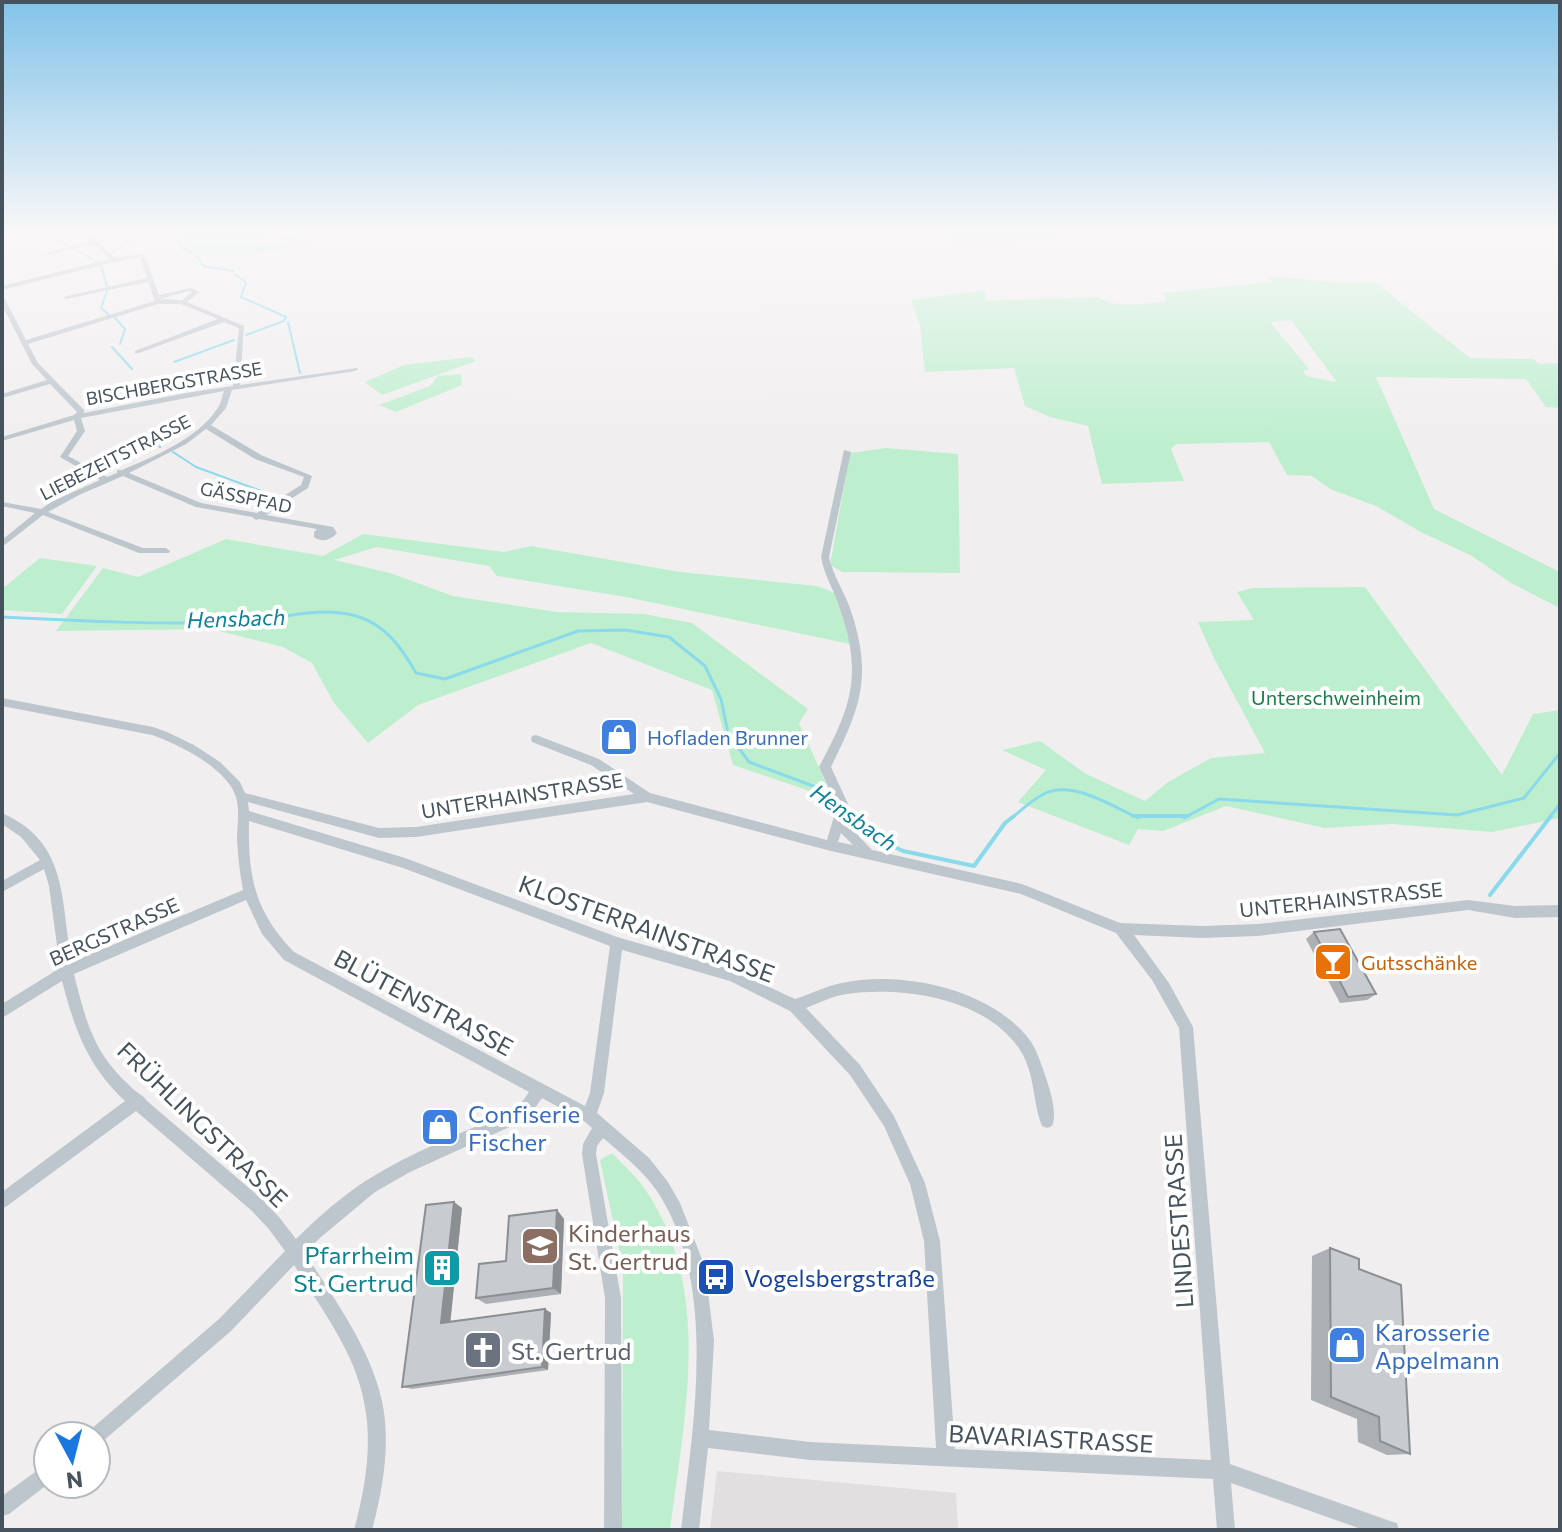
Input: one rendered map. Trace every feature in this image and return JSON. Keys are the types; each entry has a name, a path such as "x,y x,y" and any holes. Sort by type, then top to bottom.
{"street":[{"path":"3,301 35,364 81,412 77,417 81,431 64,457 105,479"},
{"path":"24,343 152,301"},
{"path":"176,301 222,320"},
{"path":"137,352 222,320"},
{"name":"LIEBEZEITSTRASSE","path":"2,544 42,512 208,427 228,400 242,327 222,320"},
{"name":"BISCHBERGSTRASSE","path":"2,439 77,417 355,369"},
{"path":"2,396 49,382"},
{"path":"208,427 258,457 308,476 305,486 256,517"},
{"path":"847,452 825,557 826,569 846,611 861,665 856,699 825,767 841,815 869,854"},
{"name":"GÄSSPFAD","path":"120,472 199,505 323,529"},
{"path":"2,504 42,512 130,548 166,551"},
{"path":"2,702 118,722 171,736 218,768 241,796 248,894"},
{"path":"536,739 595,762 647,797"},
{"name":"UNTERHAINSTRASSE","path":"241,796 379,833 416,832 647,797 831,846 1022,889 1120,929 1202,932 1258,930 1468,905 1515,912 1560,911"},
{"name":"KLOSTERRAINSTRASSE","path":"243,814 405,863 617,943 732,976 795,1006 855,1070 889,1121 917,1183 932,1241 946,1456"},
{"path":"831,846 841,815"},
{"path":"2,818 30,838 48,861 2,887"},
{"name":"FRÜHLINGSTRASSE","path":"48,861 59,891 66,971 97,1059 138,1100 267,1215 295,1252 344,1331 370,1388 375,1456 369,1509 363,1530"},
{"name":"BERGSTRASSE","path":"2,1012 66,971 248,894"},
{"name":"BLÜTENSTRASSE","path":"248,894 262,922 289,956 596,1121 644,1163 663,1187 675,1208 697,1267 706,1341 690,1530"},
{"name":"LINDESTRASSE","path":"1120,929 1147,959 1169,991 1186,1027 1226,1530"},
{"path":"613,1530 613,1298 589,1154 596,1121 617,943"},
{"path":"795,1006 846,988 916,988 958,997 996,1018 1025,1045 1044,1095 1047,1121"},
{"path":"112,1422 225,1325 315,1231 370,1187 405,1167 522,1114 539,1090"},
{"path":"2,1201 138,1100"},
{"name":"BAVARIASTRASSE","path":"700,1438 810,1451 1221,1470 1390,1530"},
{"path":"2,1507 32,1485"}],"shaded area":[{"path":"717,1471 956,1493 958,1530 710,1530"}],"green space":[{"path":"912,301 1107,301 1132,305 1163,301 1399,301 1470,358 1533,359 1539,364 1560,363 1560,408 1546,407 1526,379 1376,377 1434,509 1560,572 1560,608 1511,583 1472,556 1376,506 1330,489 1312,476 1287,475 1269,442 1176,444 1171,449 1184,481 1102,484 1088,426 1050,417 1025,406 1014,368 925,372 920,325","holes":["1291,320 1336,382 1306,376 1303,371 1309,369 1270,322"]},
{"path":"472,357 476,361 382,395 365,382 404,365"},
{"path":"461,374 462,385 396,412 379,405 430,386 438,376"},
{"path":"886,448 958,454 960,573 842,572 830,565 850,453"},
{"path":"363,534 504,552 531,546 680,572 817,586 837,594 850,644 626,597 497,576 489,566 377,547 334,560 390,573 453,596 557,612 644,614 692,623 808,709 799,723 833,799 733,765 712,690 591,643 418,705 368,743 334,703 312,663 283,647 211,629 56,631 103,568 138,577 226,539 323,556"},
{"path":"40,558 97,566 62,614 2,610 2,589"},
{"name":"Unterschweinheim","path":"1365,587 1502,775 1533,714 1560,710 1560,818 1492,832 1392,824 1325,828 1226,806 1163,831 1138,829 1129,845 1018,802 1046,770 1002,750 1040,741 1086,774 1145,801 1168,782 1211,758 1265,753 1198,622 1254,620 1237,592 1253,588"},
{"path":"612,1153 645,1189 666,1228 680,1269 687,1312 689,1355 686,1399 670,1530 622,1530 623,1268 600,1160"}],"building":[{"path":"1340,929 1376,994 1348,997 1314,932"},
{"path":"454,1202 441,1323 545,1309 542,1367 402,1387 426,1205"},
{"name":"Kinderhaus St. Gertrud","path":"557,1210 553,1288 476,1298 479,1264 506,1261 509,1216"},
{"path":"1330,1248 1359,1259 1359,1269 1401,1285 1410,1454 1380,1441 1379,1417 1331,1397"}],"waterway":[{"path":"103,301 101,308 109,315"},
{"path":"246,335 284,321 286,317 251,301"},
{"path":"115,318 125,329 120,344"},
{"path":"288,322 300,373"},
{"path":"174,362 234,340"},
{"path":"112,347 132,369"},
{"path":"143,439 160,447"},
{"path":"173,452 196,467 278,497"},
{"name":"Hensbach","path":"2,617 210,623 342,613 366,620 384,631 399,646 416,673 445,679 578,631 625,630 669,637 705,666 721,699 728,733 749,762 821,789 828,802 837,807"},
{"name":"Hensbach","path":"1188,816 1219,799 1457,815 1524,798 1560,753"},
{"name":"Hensbach","path":"1012,818 1042,795 1065,790 1091,796 1134,816"},
{"path":"1549,818 1560,804"},
{"name":"Hensbach","path":"845,810 855,818"},
{"name":"Hensbach","path":"853,816 888,844 903,851 974,866 1005,823 1014,816"},
{"name":"Hensbach","path":"1134,816 1188,816"},
{"name":"Hensbach","path":"1134,816 1138,818"},
{"name":"Hensbach","path":"1184,818 1188,816"},
{"path":"1490,895 1551,816"}],"place":[{"name":"Hofladen Brunner","path":"619,737"},
{"name":"Gutsschänke","path":"1333,962"},
{"name":"Confiserie Fischer","path":"440,1127"},
{"name":"Kinderhaus St. Gertrud","path":"540,1246"},
{"name":"Pfarrheim St. Gertrud","path":"442,1268"},
{"name":"Vogelsbergstraße","path":"716,1277"},
{"name":"Karosserie Appelmann","path":"1347,1345"},
{"name":"St. Gertrud","path":"483,1350"}]}
